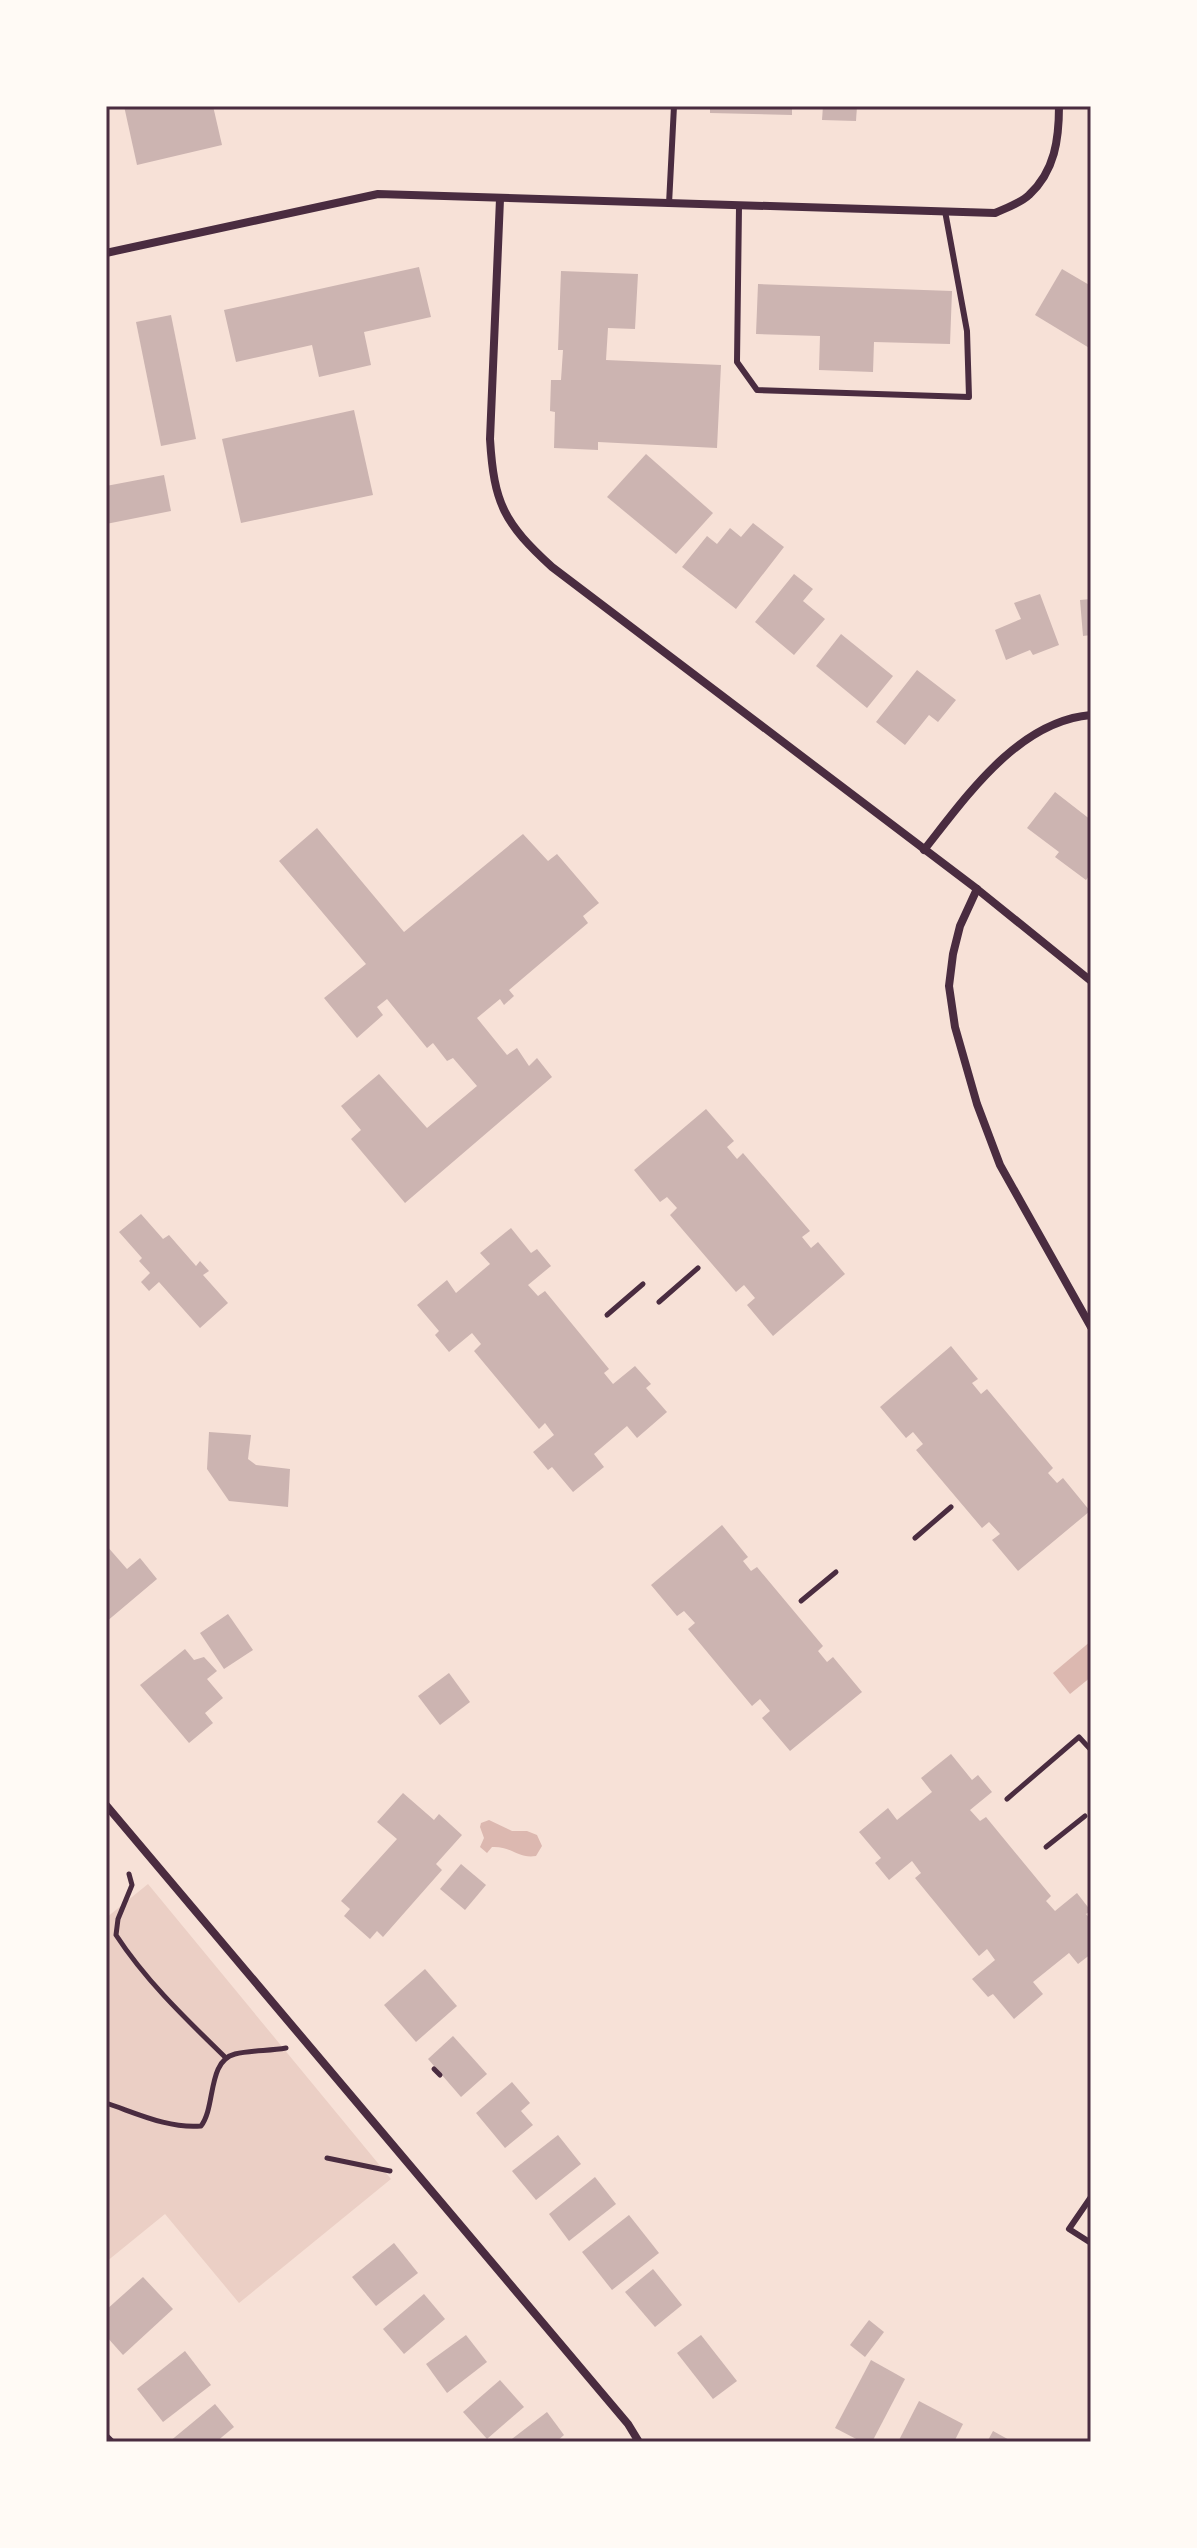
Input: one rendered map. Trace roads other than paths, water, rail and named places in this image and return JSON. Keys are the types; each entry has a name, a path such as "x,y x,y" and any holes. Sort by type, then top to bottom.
{"street":[{"path":"106,253 378,194 995,213 1028,197 1047,173 1059,139 1059,106"},
{"path":"500,199 490,439 492,477 504,512 524,541 552,567 977,889 1091,981"},
{"path":"924,850 1002,760 1040,730 1079,716 1091,715"},
{"path":"977,889 960,926 953,954 949,986 955,1027 977,1104 1000,1165 1091,1327"},
{"path":"106,1805 628,2424 639,2442"},
{"path":"106,2437 111,2442"}],"lane":[{"path":"669,204 674,106"},
{"path":"739,207 737,362 757,390 969,397 967,331 945,211"},
{"path":"1091,2197 1069,2229 1091,2243"}]}
